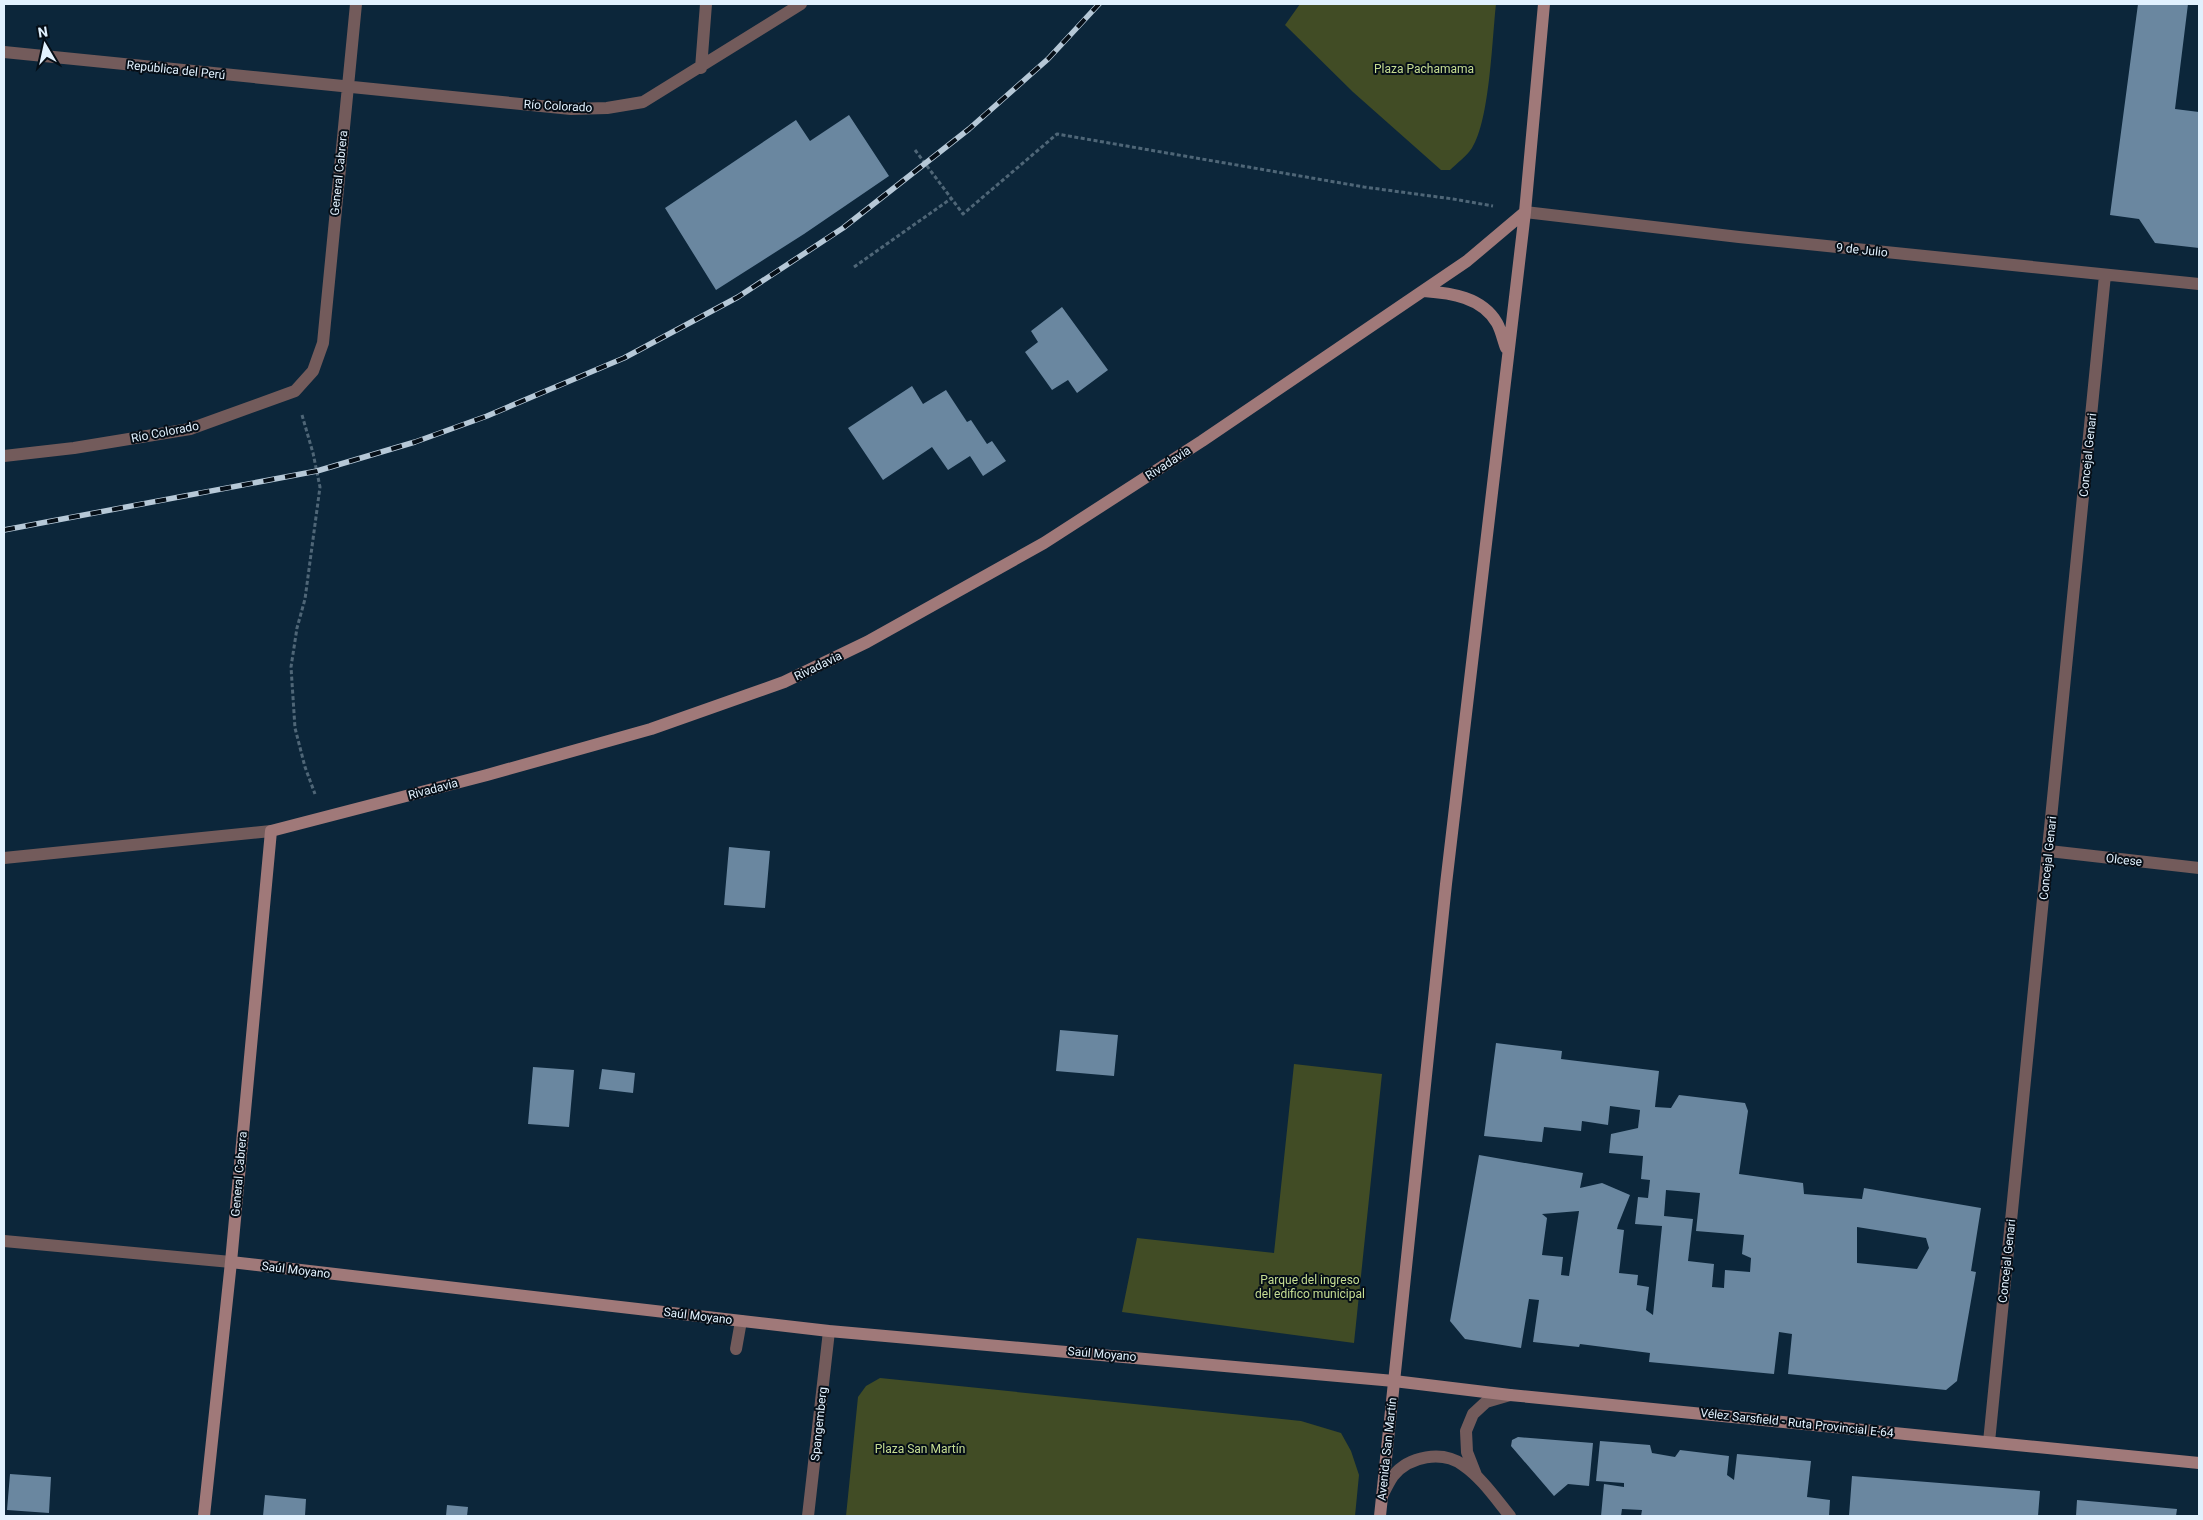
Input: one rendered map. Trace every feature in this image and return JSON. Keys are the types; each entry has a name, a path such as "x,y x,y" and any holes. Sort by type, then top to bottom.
{"street":[{"name":"General Cabrera","path":"323,343 356,4"},
{"path":"701,68 706,4"},
{"name":"Río Colorado","path":"348,88 571,109 606,108 643,102 701,68 801,4"},
{"name":"Avenida San Martín","path":"1380,1516 1446,884 1507,352 1525,212 1544,4"},
{"name":"República del Perú","path":"4,52 348,88"},
{"name":"9 de Julio","path":"1525,212 2199,284"},
{"name":"Rivadavia","path":"4,858 271,831 651,729 792,678 867,642 1044,543 1202,441 1424,292 1467,261 1525,212"},
{"name":"Concejal Genari","path":"1989,1442 2106,275"},
{"path":"1424,292 1448,293 1469,299 1486,309 1497,323 1507,352"},
{"name":"Río Colorado","path":"4,456 74,448 190,429 295,391 313,371 323,343"},
{"name":"General Cabrera","path":"204,1516 231,1262 271,831"},
{"name":"Olcese","path":"2049,851 2199,868"},
{"name":"Saúl Moyano","path":"4,1241 231,1262 829,1331 1394,1381"},
{"path":"736,1349 741,1321"},
{"name":"Spangemberg","path":"808,1516 829,1331"},
{"name":"Vélez Sarsfield - Ruta Provincial E-64","path":"1394,1381 1510,1395 2199,1463"},
{"path":"1477,1477 1467,1452 1466,1431 1473,1414 1486,1402 1510,1395"},
{"path":"1382,1496 1394,1475 1408,1464 1424,1457 1444,1458 1462,1464 1477,1477 1510,1516"}],"path":[{"path":"915,150 963,214 1058,134 1364,187 1453,199 1525,212"},
{"path":"854,267 952,198"},
{"path":"295,391 313,453 320,487 305,599 297,628 291,667 295,728 305,768 324,818"}],"green space":[{"name":"Plaza Pachamama","path":"1300,4 1496,4 1483,119 1478,135 1467,154 1450,170 1441,170 1353,92 1285,25"},
{"name":"Parque del ingreso del edifico municipal","path":"1294,1064 1382,1074 1354,1343 1122,1312 1137,1238 1274,1253"},
{"name":"Plaza San Martín","path":"880,1378 1301,1421 1341,1433 1351,1451 1359,1475 1355,1516 846,1516 858,1397 866,1386"}],"building":[{"path":"2138,4 2188,4 2175,109 2199,112 2199,248 2155,243 2139,219 2110,215"},
{"path":"849,115 889,176 804,234 716,290 665,208 796,120 810,141"},
{"path":"1062,307 1108,370 1077,393 1068,380 1052,390 1025,352 1038,342 1031,331"},
{"path":"912,386 923,404 946,390 967,422 971,420 987,444 992,441 1006,461 983,476 970,456 948,470 932,447 883,480 848,428"},
{"path":"729,847 770,851 765,908 724,905"},
{"path":"1060,1030 1118,1035 1114,1076 1056,1071"},
{"path":"1496,1043 1562,1051 1561,1059 1659,1071 1655,1107 1671,1108 1679,1095 1745,1103 1748,1111 1739,1174 1803,1183 1804,1194 1862,1199 1864,1188 1981,1208 1971,1271 1976,1272 1957,1381 1946,1390 1788,1374 1792,1334 1779,1332 1774,1374 1649,1362 1650,1353 1580,1344 1579,1347 1533,1342 1539,1300 1529,1299 1521,1348 1465,1339 1450,1321 1479,1155 1583,1173 1580,1188 1602,1183 1630,1195 1617,1229 1624,1230 1619,1273 1638,1275 1637,1285 1649,1287 1646,1310 1653,1315 1662,1226 1635,1224 1638,1197 1648,1198 1650,1180 1641,1179 1643,1156 1609,1153 1611,1134 1638,1128 1640,1110 1610,1106 1608,1125 1582,1121 1581,1131 1544,1127 1542,1142 1484,1136","holes":["1666,1190 1700,1193 1696,1231 1744,1235 1742,1254 1751,1258 1750,1272 1725,1270 1724,1288 1712,1287 1714,1264 1688,1261 1693,1219 1664,1216","1579,1211 1569,1276 1561,1275 1563,1257 1542,1255 1547,1218 1542,1214","1857,1227 1926,1238 1929,1248 1917,1269 1857,1263"]},
{"path":"533,1067 574,1070 569,1127 528,1124"},
{"path":"602,1069 635,1073 633,1093 599,1089"},
{"path":"1518,1437 1593,1443 1589,1486 1568,1484 1554,1496 1511,1446 1512,1440"},
{"path":"1600,1441 1650,1445 1652,1453 1675,1457 1680,1450 1729,1456 1727,1475 1734,1480 1737,1454 1811,1461 1807,1497 1830,1500 1829,1516 1641,1516 1642,1510 1622,1509 1621,1516 1601,1516 1604,1484 1624,1487 1624,1483 1596,1481"},
{"path":"10,1474 51,1477 49,1513 7,1510"},
{"path":"1852,1476 2040,1491 2038,1516 1849,1516"},
{"path":"265,1495 306,1499 305,1516 263,1516"},
{"path":"2077,1500 2177,1509 2176,1516 2076,1516"},
{"path":"447,1505 468,1507 467,1516 446,1516"}],"railway":[{"path":"4,530 317,471 415,442 487,416 624,358 738,297 843,228 969,129 1048,59 1099,4"}]}
